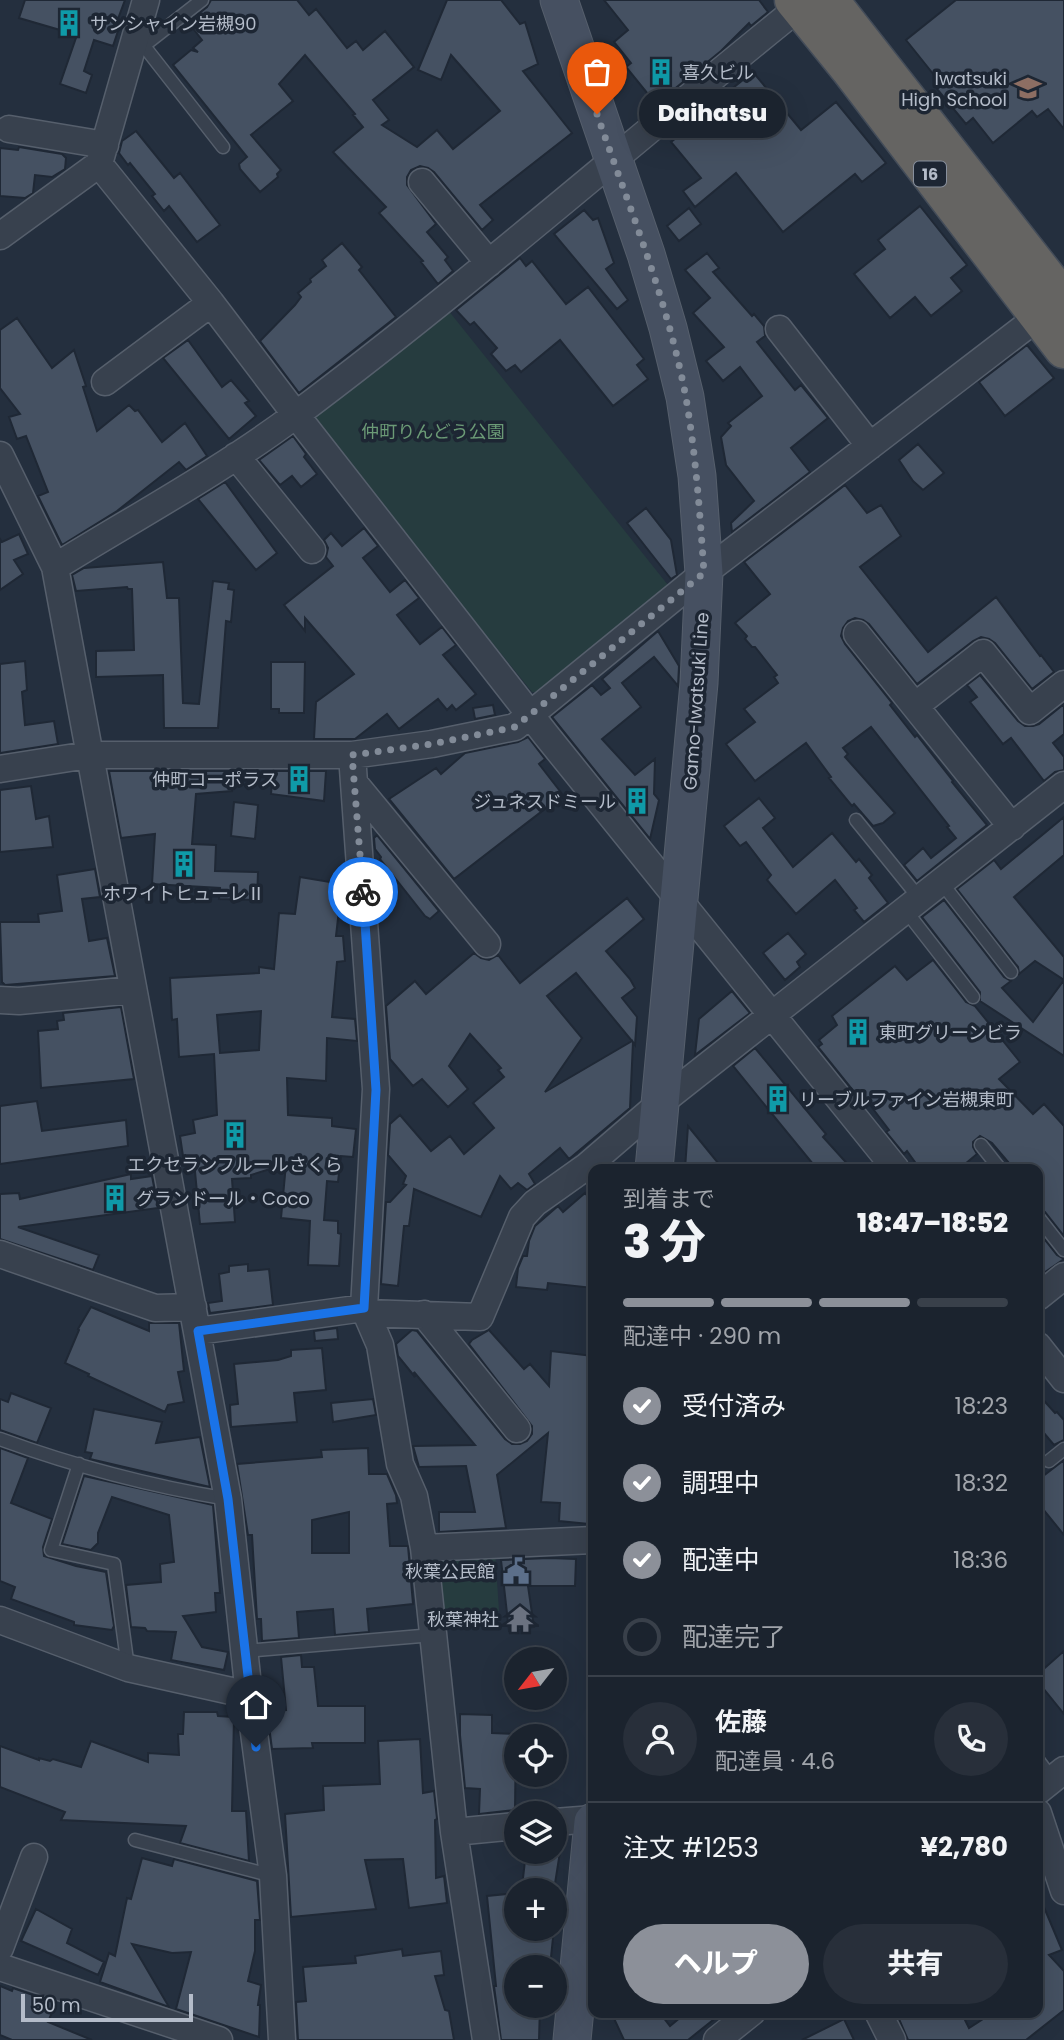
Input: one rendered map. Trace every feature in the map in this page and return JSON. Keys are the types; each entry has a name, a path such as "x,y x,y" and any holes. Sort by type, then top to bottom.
{"highway":[{"name":"16","path":"807,2 1051,308 1064,349"}],"main road":[{"name":"Gamo-Iwatsuki Line","path":"559,0 646,254 668,328 685,397 697,476 704,573 699,682 653,1164"},
{"path":"572,2040 588,1872"}],"street":[{"path":"0,236 102,154 137,51 146,0"},
{"path":"55,567 236,456 296,415 489,263 612,159 807,2"},
{"path":"9,129 102,154 296,415 679,901 892,1164"},
{"path":"422,182 489,263"},
{"path":"105,382 211,303"},
{"path":"0,769 88,755 352,755 432,744 515,727 704,573 1051,308"},
{"path":"779,329 870,446"},
{"path":"0,456 55,567 228,1499 249,1695 273,1876 282,2040"},
{"path":"236,456 312,550"},
{"path":"857,635 1012,827"},
{"path":"915,706 983,653 1030,711 1064,684"},
{"path":"352,755 376,1090 365,1310 380,1345 400,1464 414,1496 424,1548 454,1832 486,2040"},
{"path":"355,784 487,944"},
{"path":"589,1164 659,1104 1064,785"},
{"path":"0,1000 19,1001 133,990"},
{"path":"0,1254 155,1308 195,1319 365,1310 480,1317 522,1217 535,1203 588,1165"},
{"path":"1043,1293 1064,1276"},
{"path":"424,1314 517,1429"},
{"path":"1043,1352 1064,1379"},
{"path":"424,1548 588,1540"},
{"path":"0,1620 128,1668 249,1695"},
{"path":"567,1821 588,1820"},
{"path":"454,1832 504,1827"},
{"path":"1043,1828 1064,1891"},
{"path":"0,1948 34,1857"},
{"path":"0,1967 219,2040"},
{"path":"717,2040 745,2018"},
{"path":"881,2018 892,2040"}],"lane":[{"path":"202,0 137,51 223,147"},
{"path":"856,820 973,997"},
{"path":"942,882 1011,972"},
{"path":"981,1145 996,1164"},
{"path":"1043,1223 1064,1250"},
{"path":"0,1439 170,1490 228,1499"},
{"path":"1049,1461 1064,1449"},
{"path":"79,1464 51,1550 114,1564 128,1668"},
{"path":"244,1651 433,1635"},
{"path":"135,1840 273,1876"}],"green space":[{"name":"仲町りんどう公園","path":"444,305 672,590 543,693 532,692 312,420 313,411"},
{"path":"495,1550 499,1611 436,1615 432,1561"}],"building":[{"path":"25,0 125,0 115,27 119,28 113,46 94,40 84,71 92,75 86,93 60,84 77,35 19,18"},
{"path":"211,0 297,0 309,15 316,9 347,48 356,41 363,50 385,31 414,67 373,100 389,120 382,125 417,147 437,130 453,149 500,111 451,55 441,80 418,70 447,0 501,0 520,24 525,22 538,64 523,71 572,133 480,205 493,220 482,230 434,172 420,166 411,170 407,185 436,224 427,232 448,257 445,260 453,271 438,284 421,262 423,261 379,213 386,207 333,152 363,127 305,55 279,84 293,101 251,135 281,170 277,174 278,177 260,192 240,169 239,164 247,157 173,65 191,50 198,52 193,48 202,40 188,22 207,7"},
{"path":"604,0 759,0 768,12 751,26 749,23 721,51 656,104 626,67 631,63 614,42 628,30"},
{"name":"Iwatsuki High School","path":"956,0 1064,0 1064,129 1048,109 1037,117 1032,111 993,143 973,118 966,124 937,89 942,85 906,40"},
{"path":"753,72 801,130 836,102 886,163 862,182 855,174 783,232 736,173 695,207 683,191 701,178 671,142 700,119 695,113 726,87 729,91"},
{"path":"136,131 174,178 180,173 220,225 197,242 169,206 164,211 152,196 155,194 119,153 122,141"},
{"path":"19,147 62,154 66,158 65,169 52,177 35,175 33,193 25,198 0,196 0,148 18,150"},
{"path":"920,206 967,265 951,278 962,291 931,316 915,297 890,318 854,274 885,249 878,240"},
{"path":"689,208 701,224 679,241 667,226"},
{"path":"584,210 593,220 598,218 614,263 606,269 628,300 617,309 554,234"},
{"path":"342,243 362,267 359,270 396,317 299,393 260,341 295,305 301,297 298,293 311,282 310,279 326,266 322,260"},
{"path":"707,253 719,268 713,272 764,326 765,336 757,342 795,390 801,385 828,418 791,448 810,472 732,532 731,523 754,501 726,465 721,437 731,426 728,423 762,396 740,367 723,381 706,361 724,347 693,313 710,298 685,270"},
{"path":"520,258 526,266 532,261 566,304 588,287 644,359 637,365 648,379 613,406 560,340 521,372 515,365 506,371 491,354 497,348 474,322 470,325 456,310"},
{"path":"17,318 52,368 74,350 97,431 129,405 135,411 138,410 162,442 185,423 207,456 186,470 179,462 117,511 62,545 38,496 48,492 26,436 17,439 9,417 20,414 0,388 0,330"},
{"path":"188,340 222,387 231,380 249,401 245,403 256,416 229,439 163,358"},
{"path":"1027,345 1054,378 1005,416 979,382"},
{"path":"293,436 317,474 301,487 292,476 280,485 259,460"},
{"path":"918,444 944,473 923,490 913,481 899,460"},
{"path":"225,482 277,553 256,570 198,499"},
{"path":"845,485 867,513 881,505 901,536 860,567 928,652 996,597 1054,672 1032,689 995,643 981,637 917,684 869,624 855,618 848,621 843,628 841,636 845,644 915,737 917,735 987,825 917,881 904,865 923,848 931,858 956,838 871,727 843,748 848,754 845,757 895,813 883,823 873,826 829,778 831,777 806,743 755,781 726,744 755,722 744,709 778,683 774,677 777,675 755,647 745,639 747,636 735,623 770,594 744,562"},
{"path":"646,508 671,540 677,575 671,579 627,523"},
{"path":"364,528 378,546 363,558 390,592 405,580 419,598 397,615 420,644 442,627 456,645 443,655 476,694 456,710 452,705 447,710 438,699 399,729 387,714 355,739 314,739 316,702 354,674 305,618 305,631 284,605 333,566 326,557 328,548 324,540 331,533 342,546"},
{"path":"19,534 28,554 14,560 23,574 0,590 0,539 2,542"},
{"path":"163,562 167,598 179,598 183,703 199,704 213,581 229,583 228,589 234,590 231,622 226,621 218,728 164,728 163,675 96,677 96,651 134,650 132,589 127,587 76,591 72,575 84,568"},
{"path":"658,631 679,666 678,686 654,657 622,683 641,707 602,739 635,775 655,759 654,794 659,800 650,839 552,717 592,685 601,695 610,688 602,679"},
{"path":"25,661 27,690 22,692 25,725 54,721 58,744 0,753 0,664"},
{"path":"271,662 305,662 304,713 279,713 279,709 271,709"},
{"path":"980,675 1025,726 1039,724 1064,704 1064,734 1053,743 1064,757 1064,770 1055,772 1044,781 1011,738 1003,744 970,702 977,697 967,685"},
{"path":"493,705 495,715 475,719 473,708"},
{"path":"528,737 545,759 539,764 563,795 454,879 389,799 436,768 441,774 465,753 518,742"},
{"path":"109,771 229,771 232,791 196,794 192,844 216,845 215,871 258,872 257,900 219,899 220,888 152,884 155,834 121,838"},
{"name":"仲町コーポラス","path":"273,771 326,771 324,801 271,794"},
{"path":"31,786 36,819 49,816 53,847 0,852 0,790"},
{"path":"759,798 775,818 763,828 793,867 832,833 856,862 859,859 872,875 869,878 888,903 864,922 854,910 857,908 835,880 796,914 767,880 771,875 746,842 740,846 724,826"},
{"path":"234,802 258,805 255,839 231,836"},
{"path":"1064,817 1064,855 1014,897 1064,957 1064,980 1035,961 1019,974 1018,967 957,889 994,860 1001,869"},
{"path":"377,835 439,911 430,919 380,859 375,849 374,838"},
{"path":"95,869 100,897 82,899 89,941 107,938 115,976 5,985 2,982 0,922 39,922 38,914 62,911 57,875"},
{"path":"300,877 342,884 336,936 343,936 345,961 337,962 332,1017 355,1019 357,1041 327,1038 326,1081 287,1078 288,1115 332,1118 332,1126 356,1129 353,1157 341,1156 338,1182 327,1181 324,1220 338,1221 338,1233 341,1234 339,1266 308,1265 310,1221 281,1218 286,1164 251,1175 251,1178 232,1179 235,1222 200,1224 194,1161 184,1163 180,1136 195,1133 193,1120 217,1115 214,1054 179,1057 177,1019 172,1020 170,978 259,973 259,967 274,969 279,913 295,914","holes":["261,1011 259,1050 220,1053 217,1015"]},
{"path":"627,898 644,919 606,951 635,988 622,998 637,1017 630,1108 569,1159 560,1148 529,1174 535,1184 527,1190 518,1183 511,1189 500,1176 481,1217 414,1189 409,1226 404,1226 398,1286 381,1284 386,1202 390,1202 406,1185 403,1184 406,1176 388,1155 390,1124 400,1115 431,1151 450,1136 464,1154 494,1128 473,1103 504,1077 498,1070 501,1068 470,1034 449,1066 468,1089 448,1107 422,1079 413,1086 390,1059 386,1006 415,981 426,994 474,953 489,960 498,955 520,983","holes":["576,973 632,1041 545,1092 582,1038 547,996"]},
{"path":"944,900 1004,977 1011,981 1002,988 1033,1022 1064,980 1064,1056 980,1001 980,992 922,917"},
{"path":"788,933 806,954 797,962 800,967 785,980 763,953"},
{"path":"933,960 966,1002 975,1006 1020,1062 999,1079 1033,1114 1044,1104 1064,1126 1064,1236 1043,1211 1043,1164 1010,1164 992,1143 980,1136 973,1142 977,1154 965,1164 916,1164 907,1151 904,1154 886,1132 889,1130 867,1101 863,1103 818,1047 822,1044 819,1040 837,1025 832,1016 895,966 907,980"},
{"path":"732,991 750,1013 695,1055 699,1019"},
{"path":"121,1007 134,1079 41,1088 38,1031 58,1029 57,1021 64,1020 63,1013"},
{"name":"リーブルファイン岩槻東町","path":"755,1048 826,1134 823,1137 847,1164 813,1164 733,1066"},
{"path":"37,1101 42,1131 126,1120 128,1146 0,1164 0,1106"},
{"path":"688,1126 719,1164 685,1164"},
{"path":"131,1174 131,1179 152,1176 158,1208 18,1227 99,1255 93,1270 0,1239 0,1194 19,1193 20,1199"},
{"path":"585,1193 588,1197 588,1287 548,1283 547,1290 516,1287 518,1268 523,1256 527,1256 535,1226 558,1206 563,1212"},
{"path":"1043,1237 1057,1255 1064,1259 1043,1274"},
{"path":"248,1264 248,1271 269,1269 273,1305 210,1313 208,1303 222,1301 219,1274 229,1272 229,1266"},
{"path":"91,1307 149,1331 149,1323 179,1323 184,1371 178,1372 184,1402 168,1405 165,1412 65,1363 78,1329"},
{"path":"337,1328 338,1339 315,1341 314,1331"},
{"path":"412,1330 417,1331 505,1439 512,1444 527,1441 532,1434 532,1426 469,1344 472,1340 489,1330 524,1369 530,1364 549,1386 551,1351 588,1355 588,1524 559,1521 560,1503 541,1502 548,1433 497,1475 506,1528 439,1532 439,1512 475,1512 466,1466 419,1467 413,1446 475,1445 398,1356 396,1344"},
{"path":"322,1348 326,1390 294,1393 297,1422 231,1427 230,1405 238,1404 234,1364 278,1360 291,1356 291,1350"},
{"path":"11,1393 51,1408 37,1443 0,1430 0,1399 8,1402"},
{"path":"373,1399 376,1415 333,1422 331,1403"},
{"path":"1043,1400 1064,1420 1064,1440 1054,1445 1043,1432"},
{"path":"94,1409 162,1422 156,1443 200,1437 210,1487 90,1459 92,1453 85,1452"},
{"path":"0,1448 28,1458 11,1503 52,1519 43,1547 44,1556 106,1572 114,1626 112,1630 74,1625 74,1622 11,1599 15,1587 0,1581"},
{"path":"368,1448 369,1474 387,1474 397,1503 387,1504 390,1546 408,1546 413,1604 367,1609 369,1632 335,1635 333,1609 297,1612 299,1638 262,1641 261,1619 257,1619 252,1535 248,1535 237,1464 322,1457 321,1450","holes":["349,1512 349,1553 312,1553 312,1520"]},
{"path":"1064,1460 1064,1535 1043,1509 1043,1476"},
{"path":"84,1476 213,1505 220,1593 215,1593 216,1612 183,1616 202,1647 228,1652 224,1670 171,1660 176,1632 147,1631 145,1628 131,1627 126,1585 161,1582 160,1564 174,1562 169,1515 112,1497 98,1533 98,1543 91,1550 62,1544"},
{"path":"576,1559 575,1586 528,1586 534,1627 509,1631 501,1560"},
{"path":"1064,1651 1064,1714 1043,1688 1043,1670"},
{"path":"301,1655 302,1667 314,1667 318,1706 365,1706 365,1743 312,1743 313,1748 272,1749 267,1711 286,1710 281,1657"},
{"path":"184,1712 217,1712 218,1716 234,1717 232,1811 246,1811 249,1861 180,1843 186,1826 61,1820 65,1812 0,1787 0,1746 39,1760 53,1759 81,1767 91,1741 148,1762 148,1753 179,1755 178,1734 183,1734"},
{"path":"460,1714 492,1715 492,1733 504,1734 504,1787 515,1787 515,1801 504,1801 504,1811 479,1814 480,1789 465,1788"},
{"path":"420,1739 423,1793 434,1791 437,1819 436,1878 444,1876 447,1903 409,1908 403,1859 365,1860 376,1909 291,1917 285,1814 324,1810 323,1786 380,1784 378,1741"},
{"path":"142,1858 172,1866 174,1859 257,1881 260,1920 255,1920 255,1951 248,1981 261,1985 258,2005 259,2037 176,2009 191,1952 172,1953 132,1944 169,2007 100,1982 109,1953 115,1956 127,1898 131,1899"},
{"path":"525,1864 558,1864 556,1878 523,1878"},
{"path":"504,1894 504,1941 553,1941 551,1955 504,1955 504,2018 540,2018 539,2040 501,2040 487,1896"},
{"path":"1043,1905 1062,1950 1049,1955 1064,1971 1064,2010 1026,2040 908,2040 899,2018 964,2018 969,2028 985,2018 1043,2018"},
{"path":"36,1909 72,1929 67,1943 104,1962 98,1975 21,1941"},
{"path":"402,1949 403,1956 441,1951 444,1975 435,1976 445,2010 449,2011 454,2040 298,2040 296,2002 306,2001 303,1967 356,1963 355,1956"},
{"path":"0,1986 56,2003 48,2022 92,2040 12,2040 0,2035"},
{"path":"614,2018 664,2018 670,2026 680,2018 716,2018 688,2040 624,2040"},
{"path":"844,2019 854,2040 802,2040"}],"way so far":[{"path":"363,892 352,755 432,744 515,727 704,573 697,476 685,397 646,254 597,114"}],"place":[{"name":"サンシャイン岩槻90","path":"69,23"},
{"name":"喜久ビル","path":"661,72"},
{"name":"Iwatsuki High School","path":"1028,88"},
{"name":"Daihatsu","path":"597,114"},
{"name":"仲町コーポラス","path":"299,779"},
{"name":"ジュネスドミール","path":"637,801"},
{"name":"ホワイトヒューレⅡ","path":"184,864"},
{"name":"東町グリーンビラ","path":"858,1032"},
{"name":"リーブルファイン岩槻東町","path":"778,1099"},
{"name":"エクセランフルールさくら","path":"235,1135"},
{"name":"グランドール・Coco","path":"115,1198"},
{"name":"秋葉公民館","path":"516,1571"},
{"name":"秋葉神社","path":"520,1619"}],"route":[{"path":"256,1747 228,1499 198,1331 364,1308 376,1090 363,892"}]}
